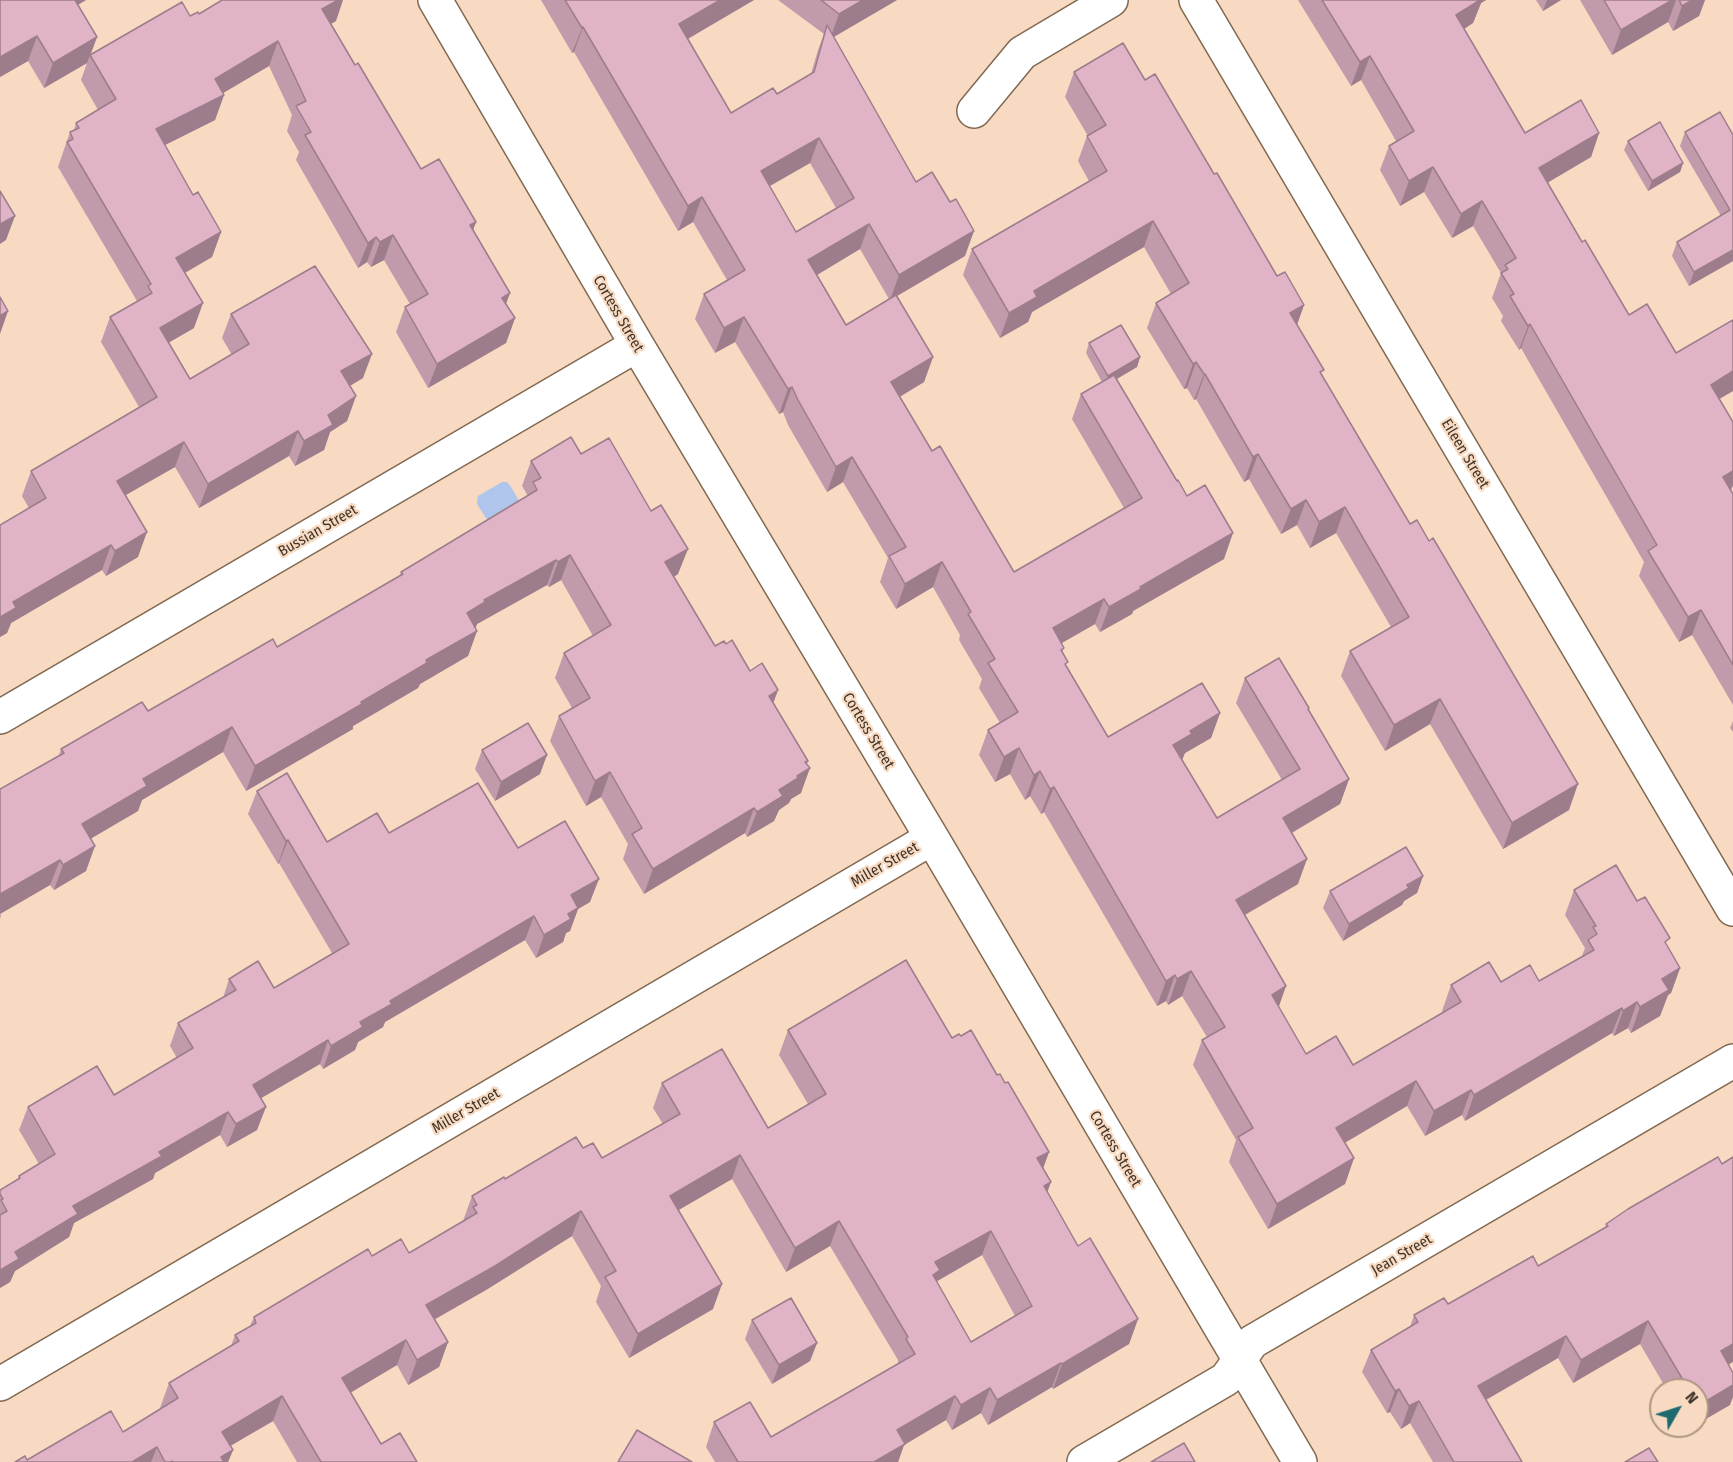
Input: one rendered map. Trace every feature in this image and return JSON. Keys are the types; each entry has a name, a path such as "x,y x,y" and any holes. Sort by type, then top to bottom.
{"street":[{"name":"Cortess Street","path":"435,0 637,345 932,838 1300,1462"},
{"path":"974,111 1022,53 1111,0"},
{"name":"Eileen Street","path":"1196,0 1733,909"},
{"name":"Bussian Street","path":"0,717 637,345"},
{"name":"Miller Street","path":"0,1384 932,838"},
{"name":"Jean Street","path":"1084,1462 1226,1379 1252,1342 1733,1061"}],"water":[{"path":"502,482 507,482 511,487 532,523 504,546 477,504 478,496"}],"building":[{"path":"0,0 75,0 97,37 53,63 37,36 0,57"},
{"path":"222,0 338,0 322,9 355,65 358,63 421,169 439,159 476,222 470,225 510,293 502,298 515,318 437,364 405,307 428,294 393,235 380,242 376,237 368,243 305,135 311,132 296,106 306,101 278,41 215,79 224,95 156,129 193,195 198,192 221,232 176,258 203,303 160,328 190,379 249,344 231,314 315,266 372,354 341,371 356,396 328,415 333,425 304,441 298,431 208,484 184,442 117,481 147,532 115,551 111,545 13,602 16,608 0,617 0,525 46,498 31,471 157,397 110,317 152,293 148,286 151,284 67,142 73,139 70,132 79,128 76,123 116,99 90,55 182,2 190,16 198,12 199,14"},
{"path":"565,0 720,0 679,24 731,113 773,88 777,94 814,72 827,25 916,182 932,172 950,202 956,199 974,231 899,275 869,224 808,260 846,325 896,295 933,357 891,382 932,451 940,446 1014,572 1142,498 1081,394 1114,375 1187,496 1205,485 1233,533 1109,607 1104,599 1053,628 1064,648 1061,650 1068,662 1065,664 1108,737 1202,683 1220,713 1190,731 1192,734 1173,745 1217,818 1300,769 1245,678 1279,658 1309,708 1349,779 1283,818 1307,859 1236,900 1286,986 1272,995 1306,1054 1336,1036 1353,1065 1461,1002 1451,985 1489,962 1501,982 1530,965 1539,981 1594,950 1588,940 1597,934 1593,927 1596,926 1574,890 1616,865 1637,901 1645,897 1670,938 1665,942 1680,968 1662,979 1669,990 1640,1007 1637,1002 1623,1011 1622,1008 1474,1095 1471,1090 1434,1111 1416,1081 1336,1128 1354,1158 1277,1204 1238,1137 1253,1128 1202,1040 1225,1027 1191,971 1177,979 1175,975 1166,981 1054,787 1050,789 1040,771 1034,775 1019,748 1004,757 988,730 1018,712 988,663 995,659 968,614 971,612 942,562 905,584 889,556 906,547 852,457 836,467 792,387 788,389 744,317 724,328 704,294 745,270 702,197 688,206","holes":["819,138 854,198 796,232 761,171"]},
{"path":"821,0 863,0 839,14"},
{"path":"1322,0 1480,0 1456,15 1525,133 1581,100 1599,133 1539,168 1582,242 1585,240 1629,315 1647,304 1676,353 1733,320 1733,371 1711,385 1733,422 1733,471 1723,477 1733,494 1733,665 1701,610 1688,617 1648,551 1657,545 1530,324 1528,326 1510,296 1514,294 1501,273 1508,269 1505,265 1516,258 1482,201 1461,214 1433,167 1409,181 1389,146 1414,131 1370,56 1360,62"},
{"path":"1604,0 1672,0 1621,30"},
{"path":"1679,0 1692,0 1682,6"},
{"path":"1123,43 1145,80 1155,74 1214,174 1217,173 1277,276 1285,272 1304,305 1290,313 1324,370 1320,372 1410,524 1417,520 1429,541 1433,538 1578,784 1512,823 1440,699 1394,725 1350,651 1409,617 1345,507 1319,522 1306,500 1291,509 1258,454 1253,457 1205,374 1196,362 1193,364 1156,303 1189,283 1153,221 1034,291 1037,297 1009,313 972,249 1107,171 1087,136 1106,125 1074,72"},
{"path":"1720,112 1733,135 1733,250 1694,272 1677,242 1730,210 1685,132"},
{"path":"1660,122 1683,163 1652,181 1628,141"},
{"path":"0,191 15,216 0,224"},
{"path":"0,297 8,311 0,316"},
{"path":"1121,325 1140,357 1108,376 1089,343"},
{"path":"571,437 581,454 609,438 651,511 661,505 688,549 665,562 715,646 732,640 750,671 762,663 778,690 769,696 810,768 779,790 783,796 757,812 754,808 653,869 632,834 642,828 610,772 595,781 559,716 590,698 564,653 611,625 570,555 558,562 556,560 484,600 485,602 467,613 477,631 426,660 427,663 361,702 362,704 255,766 232,727 143,779 147,786 82,824 95,846 63,865 60,860 0,894 0,789 64,753 61,749 142,702 148,711 273,639 277,647 403,574 401,572 537,490 533,482 541,478 531,461"},
{"path":"528,723 547,755 501,782 482,750"},
{"path":"287,773 327,842 377,813 389,833 478,783 518,848 565,821 599,879 571,895 578,908 568,914 571,919 544,935 534,916 390,1001 392,1004 360,1022 363,1027 331,1046 328,1040 253,1085 266,1107 236,1124 228,1112 159,1152 162,1156 73,1206 78,1214 15,1252 19,1259 0,1270 0,1215 7,1211 1,1200 3,1199 0,1190 55,1154 28,1107 97,1066 114,1095 193,1048 178,1023 236,990 229,979 258,961 274,988 349,944 257,791"},
{"path":"1406,847 1423,876 1407,885 1409,888 1349,924 1330,891"},
{"path":"906,960 952,1038 971,1030 997,1075 1000,1074 1005,1083 1008,1082 1049,1152 1037,1158 1051,1182 1044,1186 1078,1246 1090,1238 1138,1319 997,1400 990,1388 961,1405 955,1396 897,1430 905,1444 874,1462 738,1462 714,1422 750,1402 771,1437 915,1354 906,1339 908,1337 839,1221 795,1248 740,1155 670,1196 722,1284 638,1334 605,1277 616,1271 581,1211 495,1266 426,1305 448,1342 417,1360 406,1340 342,1378 381,1444 400,1433 417,1462 321,1462 282,1396 222,1432 233,1450 221,1457 224,1462 165,1462 157,1447 132,1462 15,1462 25,1456 27,1460 111,1411 123,1432 178,1398 169,1383 239,1341 235,1335 256,1323 254,1317 368,1249 372,1256 401,1239 409,1253 477,1213 473,1207 477,1205 472,1196 576,1137 583,1148 593,1143 602,1158 680,1114 662,1083 722,1049 768,1128 826,1094 788,1030","holes":["991,1231 1032,1306 971,1342 933,1275 940,1270 935,1262"]},
{"path":"1718,1157 1722,1164 1733,1157 1733,1344 1721,1351 1733,1373 1733,1385 1709,1399 1709,1378 1682,1378 1648,1321 1581,1360 1566,1336 1478,1386 1522,1462 1454,1462 1419,1401 1409,1406 1399,1389 1395,1391 1371,1350 1418,1322 1414,1315 1444,1298 1448,1304 1533,1256 1538,1266 1608,1226 1606,1224"},
{"path":"791,1298 817,1343 779,1365 752,1320"},
{"path":"637,1430 692,1462 618,1462"},
{"path":"1184,1443 1195,1462 1151,1462"},
{"path":"1649,1448 1658,1462 1625,1462"}]}
